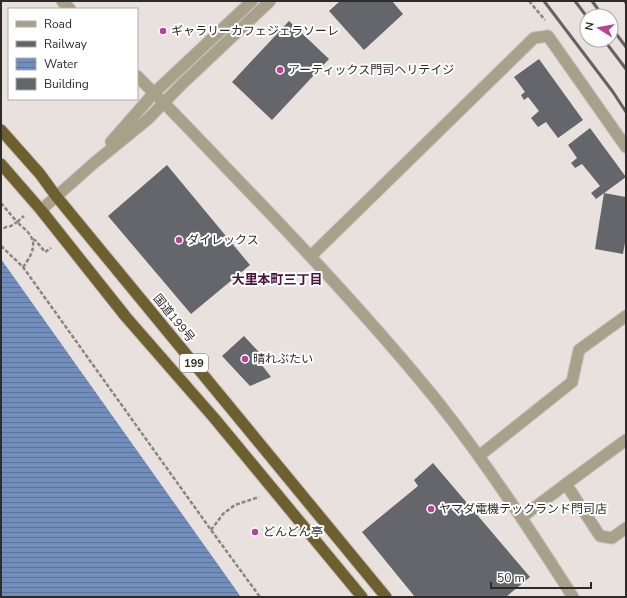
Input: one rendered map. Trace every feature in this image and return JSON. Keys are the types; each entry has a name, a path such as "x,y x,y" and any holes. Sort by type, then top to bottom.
{"highway":[{"name":"国道199号","path":"1,130 40,174 56,196 386,597"},
{"name":"199","path":"1,164 41,210 126,317 215,419 362,597"}],"street":[{"path":"94,162 154,93 252,1"},
{"path":"41,210 94,162 148,119 182,84 270,1"},
{"path":"311,256 534,38 548,36 626,147"},
{"path":"138,77 311,256 378,329 438,403 478,456 522,517 573,597"},
{"path":"478,456 572,382 579,350 626,316"},
{"path":"522,517 626,440"},
{"path":"566,484 600,536 612,538 626,528"}],"path":[{"path":"529,1 545,20"},
{"path":"1,203 45,252 51,248"},
{"path":"1,230 11,226 24,216"},
{"path":"23,267 32,250 32,238"},
{"path":"1,246 23,267 260,597"},
{"path":"211,530 224,514 235,505 259,496"}],"water":[{"path":"1,259 241,597 1,597"}],"building":[{"path":"340,1 392,1 403,14 364,50 329,11"},
{"name":"アーティックス門司ヘリテイジ","path":"289,21 329,59 272,120 232,82"},
{"path":"539,59 583,120 558,138 546,122 538,127 531,118 539,111 528,97 524,100 521,95 525,92 514,77"},
{"path":"590,128 626,177 596,199 591,193 600,186 582,164 575,168 571,163 577,158 568,145"},
{"name":"ダイレックス","path":"167,165 250,265 191,314 108,216"},
{"path":"604,193 626,197 626,237 623,254 595,249"},
{"name":"晴れぶたい","path":"244,336 267,361 261,364 271,377 250,386 222,356"},
{"name":"ヤマダ電機テックランド門司店","path":"433,463 530,577 506,597 415,597 362,532 418,486 414,480"}],"railway":[{"path":"544,1 613,92 626,112"},
{"path":"575,1 580,8"},
{"path":"592,1 597,8"},
{"path":"619,38 626,47"},
{"path":"610,48 626,69"}],"place":[{"name":"ギャラリーカフェジェラソーレ","path":"163,31"},
{"name":"アーティックス門司ヘリテイジ","path":"280,70"},
{"name":"ダイレックス","path":"179,240"},
{"name":"晴れぶたい","path":"245,359"},
{"name":"ヤマダ電機テックランド門司店","path":"431,509"},
{"name":"どんどん亭","path":"255,532"}],"district":[{"name":"大里本町三丁目","path":"277,280"}]}
